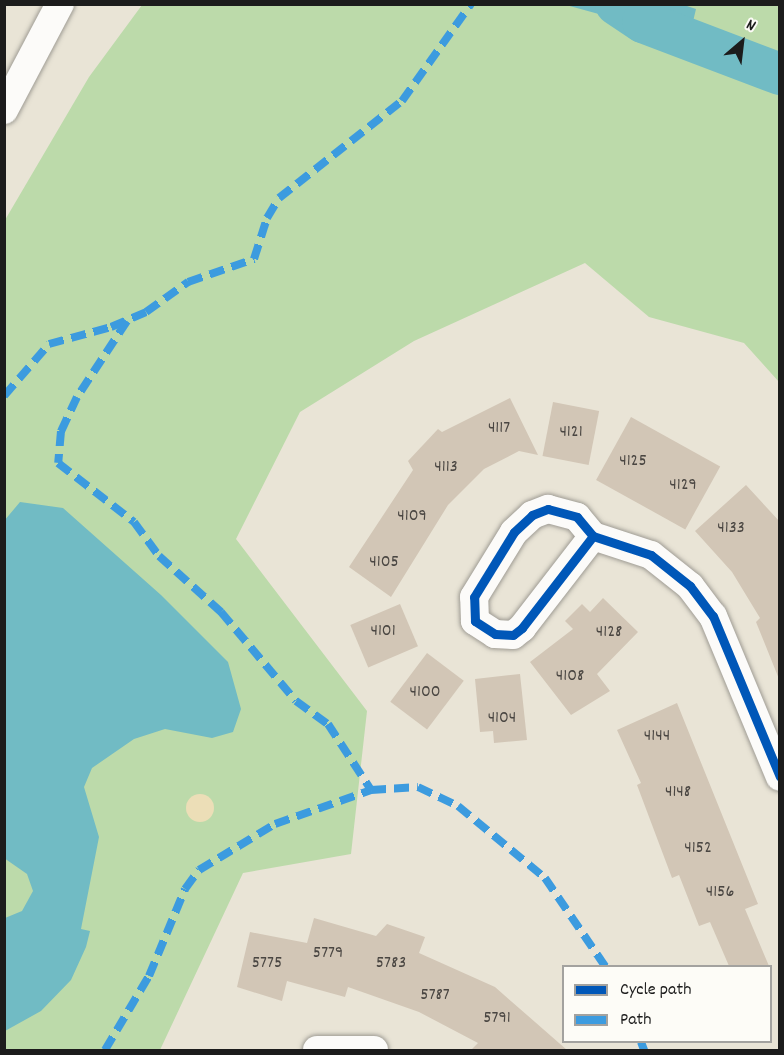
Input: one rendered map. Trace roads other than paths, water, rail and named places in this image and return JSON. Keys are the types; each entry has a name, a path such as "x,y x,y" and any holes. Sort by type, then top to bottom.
{"street":[{"path":"4,110 60,4"},
{"path":"593,536 513,635 495,634 476,621 474,597 514,532 532,515 561,510 577,517 593,536 651,555 690,586 713,616 780,777"},
{"path":"316,1050 374,1050"}],"water":[{"path":"566,5 684,5 696,9 685,55 606,16"},
{"path":"20,502 63,508 161,595 228,662 241,709 233,732 212,738 165,729 134,739 92,768 84,787 99,837 81,929 90,931 86,947 71,980 41,1011 5,1031 5,918 22,911 33,891 27,874 4,858 4,521"}],"waterway":[{"path":"616,4 643,22 780,74"}]}
